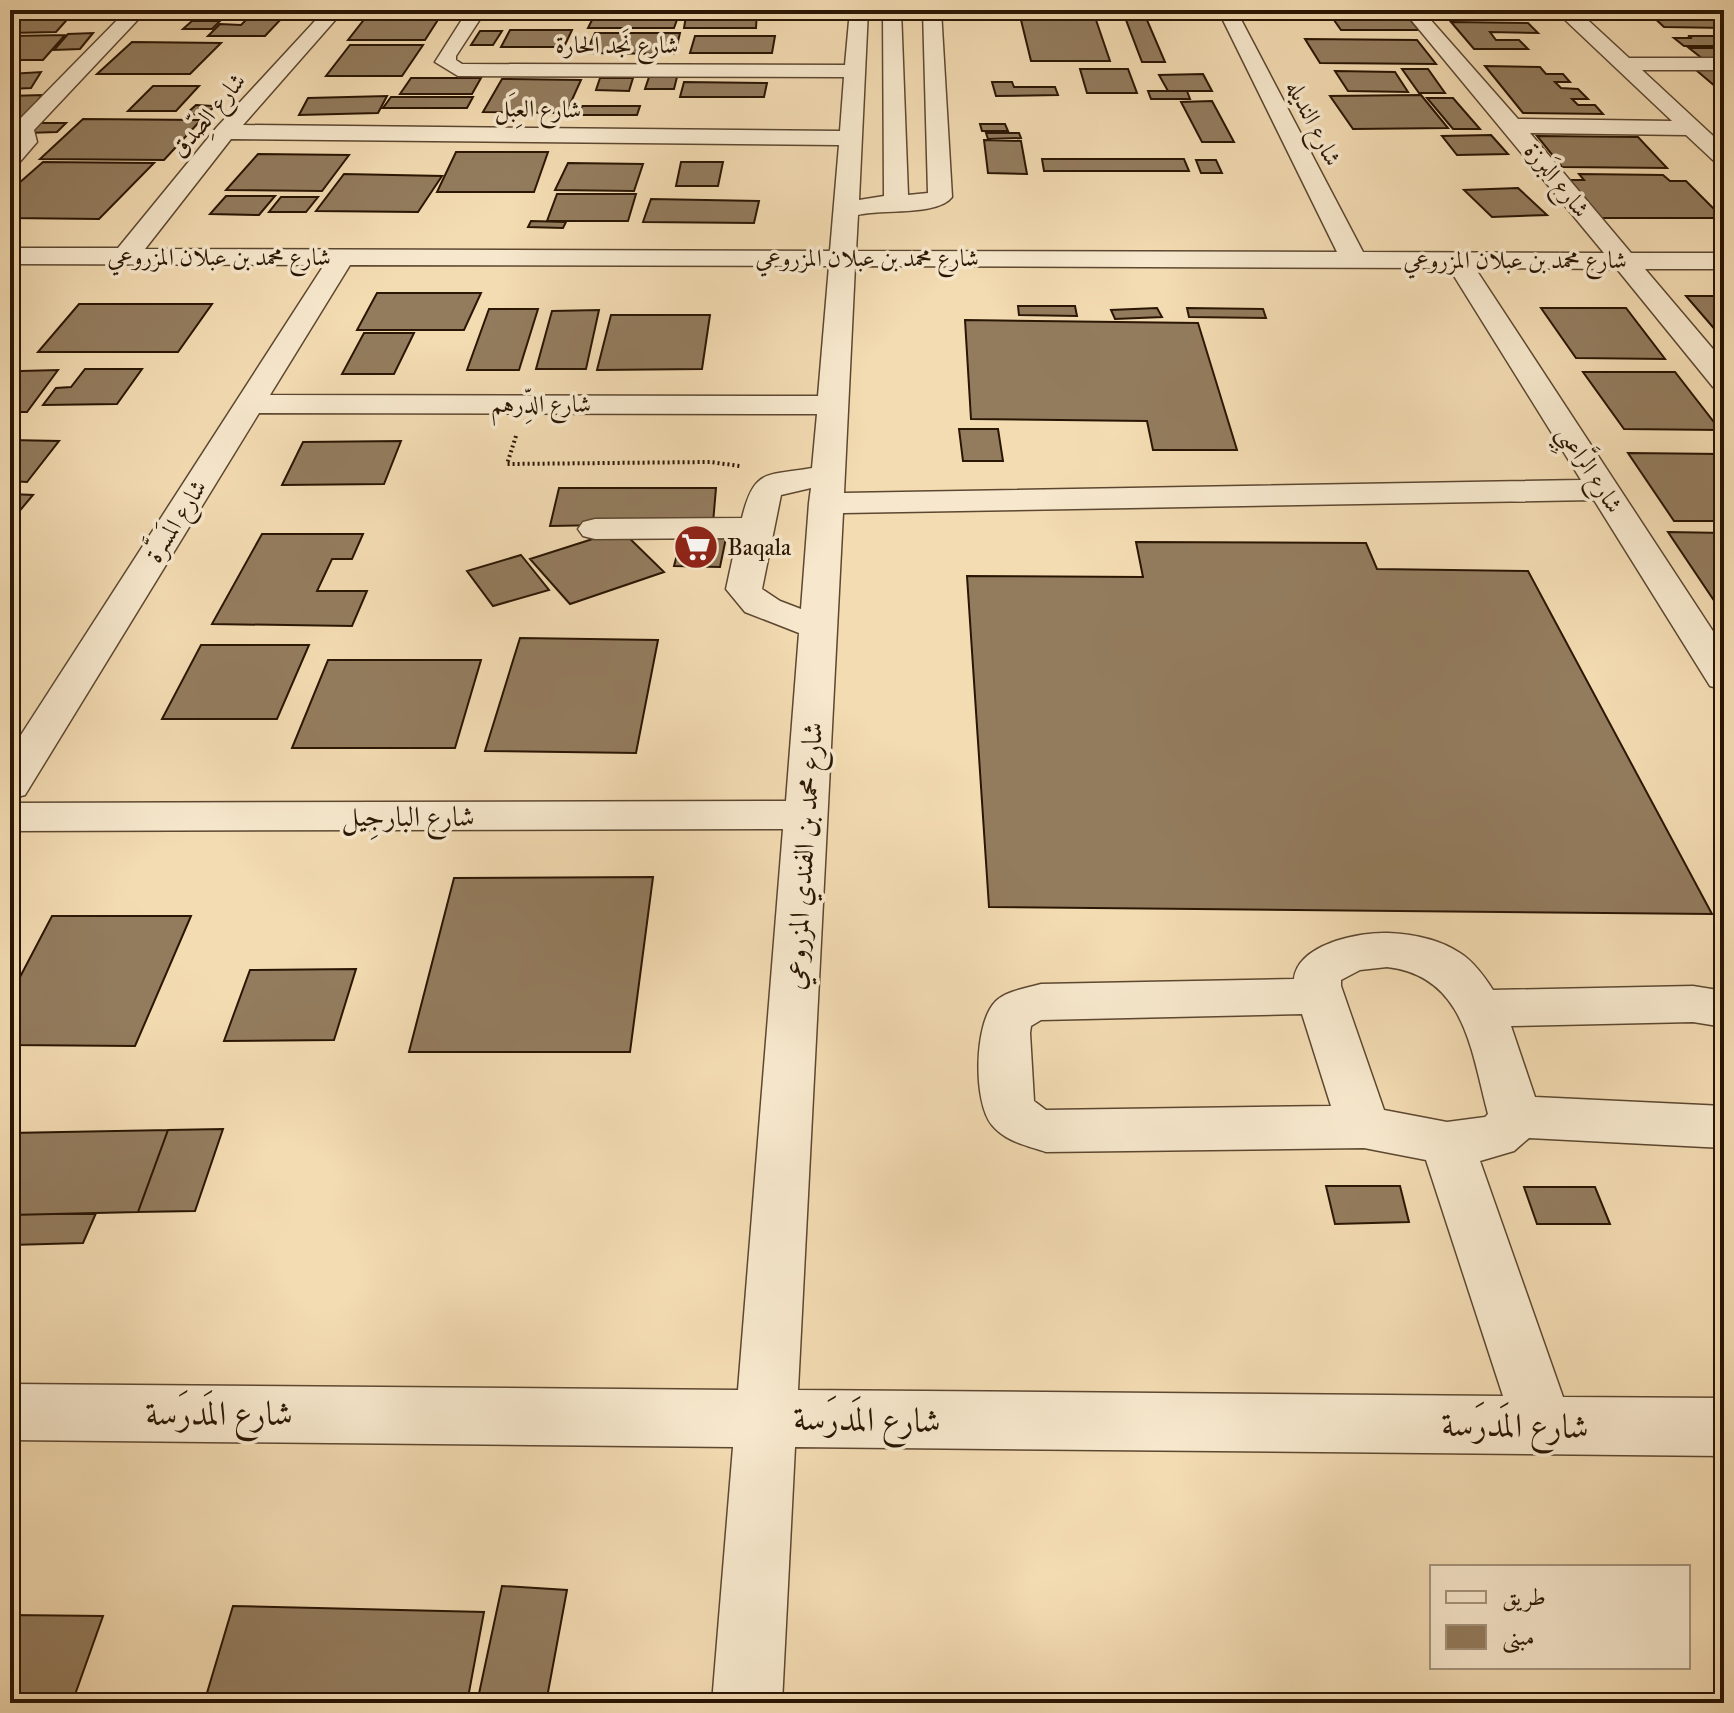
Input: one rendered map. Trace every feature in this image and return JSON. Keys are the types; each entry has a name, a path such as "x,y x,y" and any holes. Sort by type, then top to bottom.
{"street":[{"path":"10,159 26,142 23,129 138,10"},
{"name":"شارع الصِّدق","path":"125,257 225,132 335,10"},
{"name":"شارع نَجد الحارة","path":"477,10 446,56 445,62 458,70 853,71"},
{"name":"شارع محمد بن الفندي المزروعي","path":"747,1703 859,10"},
{"path":"892,10 896,202"},
{"path":"846,211 872,204 925,202 940,197 932,10"},
{"name":"شارع النديله","path":"1227,10 1354,259"},
{"name":"شارع البَرزة","path":"1412,11 1567,11"},
{"name":"شارع البَرزة","path":"1412,11 1724,381"},
{"path":"1567,11 1724,158"},
{"path":"1624,64 1724,64"},
{"name":"شارع البَرزة","path":"1512,126 1692,128"},
{"name":"شارع العِبَل","path":"225,132 851,138"},
{"path":"10,279 20,256"},
{"name":"شارع محمد بن عبلان المزروعي","path":"20,256 1724,261"},
{"name":"شارع المَسرَّة","path":"10,785 342,257"},
{"name":"شارع الرَّاعبِي","path":"1456,259 1724,678"},
{"name":"شارع الدِّرهم","path":"250,404 833,405"},
{"path":"819,627 767,609 747,595 744,589 765,490 776,484 827,489 1603,490"},
{"path":"595,529 756,528"},
{"name":"شارع البارجِيل","path":"10,817 806,815"},
{"path":"1320,996 1041,1002 1022,1007 1010,1016 1004,1031 1009,1109 1025,1124 1046,1131 1364,1127 1447,1143 1492,1138 1509,1130 1515,1117 1480,1008 1464,981 1447,967 1400,950 1370,951 1328,964 1318,973 1317,986 1364,1127"},
{"path":"1480,1008 1693,1004 1724,1009"},
{"path":"1515,1117 1724,1127"},
{"path":"1447,1143 1543,1425"},
{"name":"شارع المَدرَسة","path":"10,1412 1724,1427"}],"path":[{"path":"526,404 507,464 710,462 756,471 776,484"}],"building":[{"path":"597,10 657,10 654,17 678,17 674,28 588,28"},
{"path":"687,10 757,10 756,28 684,28"},
{"path":"1327,10 1402,10 1419,30 1341,30"},
{"path":"370,12 443,12 425,40 348,40"},
{"path":"73,13 56,32 10,33 10,15"},
{"path":"1649,13 1707,14 1724,28 1664,27"},
{"path":"248,18 282,18 265,36 208,36 220,24 241,25"},
{"path":"1021,20 1096,20 1110,61 1031,61"},
{"path":"1126,20 1147,20 1165,62 1142,62"},
{"path":"192,21 220,21 212,29 183,29"},
{"path":"1451,22 1528,23 1538,33 1490,32 1496,40 1519,40 1528,49 1474,49"},
{"path":"510,30 572,30 564,47 501,47"},
{"path":"480,31 502,31 493,45 471,45"},
{"path":"93,33 80,49 54,50 68,34"},
{"path":"595,33 680,33 675,54 586,53"},
{"path":"65,35 43,60 10,60 10,36"},
{"path":"695,36 775,36 772,53 690,53"},
{"path":"1688,36 1724,36 1724,46 1684,46 1674,38 1692,38"},
{"path":"1305,39 1417,40 1436,64 1320,63"},
{"path":"132,42 221,43 190,74 97,74"},
{"path":"350,45 423,45 402,76 326,76"},
{"path":"1689,48 1724,48 1724,63 1708,63"},
{"path":"1485,66 1540,67 1546,74 1563,74 1570,82 1555,82 1561,88 1578,89 1588,99 1572,99 1578,105 1595,105 1603,114 1523,113"},
{"path":"1080,69 1128,69 1137,93 1087,93"},
{"path":"1402,69 1428,69 1445,93 1419,93"},
{"path":"1696,70 1724,70 1724,93 1723,93"},
{"path":"1335,71 1395,72 1408,92 1348,91"},
{"path":"41,72 31,88 10,89 10,74"},
{"path":"1203,74 1212,91 1168,91 1159,75"},
{"path":"649,77 677,77 674,89 645,89"},
{"path":"411,78 481,78 472,94 400,94"},
{"path":"600,78 633,78 629,91 596,90"},
{"path":"502,79 581,80 566,113 483,112"},
{"path":"684,82 767,83 764,97 680,97"},
{"path":"992,82 1012,82 1014,87 1055,87 1058,95 996,96"},
{"path":"153,86 199,86 176,111 128,111"},
{"path":"1148,91 1187,91 1190,99 1151,99"},
{"path":"42,95 17,127 10,127 10,96"},
{"path":"1421,95 1448,128 1353,129 1330,96"},
{"path":"387,96 378,113 299,115 308,98"},
{"path":"391,97 473,97 467,108 383,108"},
{"path":"1427,98 1453,98 1480,129 1453,129"},
{"path":"1212,101 1234,142 1202,142 1181,102"},
{"path":"196,105 215,106 205,115 186,114"},
{"path":"582,106 640,106 637,115 579,115"},
{"path":"83,119 201,120 164,160 40,159"},
{"path":"38,123 66,123 57,132 28,133"},
{"path":"980,124 1005,124 1008,131 982,131"},
{"path":"986,133 1019,133 1021,138 988,139"},
{"path":"1491,135 1508,154 1457,155 1442,136"},
{"path":"1537,136 1638,137 1667,168 1562,167"},
{"path":"984,140 1021,141 1027,174 988,173"},
{"path":"456,152 548,152 534,192 437,192"},
{"path":"258,154 349,155 322,191 226,190"},
{"path":"1042,159 1184,159 1189,171 1044,171"},
{"path":"1196,160 1216,160 1222,173 1201,173"},
{"path":"43,162 154,163 99,219 10,218 10,191"},
{"path":"681,162 723,162 718,186 676,186"},
{"path":"568,163 643,164 634,191 555,190"},
{"path":"344,174 442,176 418,212 316,211"},
{"path":"1579,174 1663,175 1670,181 1686,181 1723,218 1601,218 1569,180 1584,180"},
{"path":"1518,188 1547,215 1492,217 1464,190"},
{"path":"557,194 636,194 628,221 547,221"},
{"path":"226,196 275,196 259,215 210,214"},
{"path":"281,197 318,197 306,212 269,212"},
{"path":"651,199 759,201 754,223 643,222"},
{"path":"531,221 566,222 563,228 528,227"},
{"path":"377,293 481,293 464,330 357,330"},
{"path":"1686,296 1724,296 1724,340"},
{"path":"79,304 212,304 178,352 38,352"},
{"path":"1018,306 1075,306 1077,316 1019,315"},
{"path":"1157,308 1162,317 1115,319 1111,310"},
{"path":"1187,308 1263,309 1266,318 1189,317"},
{"path":"1541,308 1626,308 1665,359 1576,358"},
{"path":"489,309 538,309 519,370 467,370"},
{"path":"599,310 586,369 536,369 552,311"},
{"path":"611,315 710,315 702,369 597,370"},
{"path":"965,320 1198,323 1237,450 1153,450 1147,421 971,419"},
{"path":"364,333 414,333 394,374 342,374"},
{"path":"85,369 142,369 117,404 43,405 56,388 71,387"},
{"path":"58,370 27,412 10,412 10,385 21,371"},
{"path":"1583,372 1675,372 1720,430 1624,429"},
{"path":"959,429 998,429 1003,461 963,461"},
{"path":"10,440 59,441 27,482 10,481"},
{"path":"401,441 384,484 282,485 303,442"},
{"path":"1628,453 1722,454 1724,521 1674,521"},
{"path":"559,488 716,488 713,523 550,526"},
{"path":"10,494 33,495 17,514 10,514"},
{"path":"621,530 664,572 570,604 530,559"},
{"path":"683,532 727,533 720,567 674,566"},
{"path":"1668,532 1724,533 1724,611 1721,611"},
{"path":"262,534 363,534 352,559 332,559 317,591 367,591 352,626 212,624"},
{"path":"1136,542 1366,543 1377,569 1528,571 1712,914 989,907 967,576 1143,577"},
{"path":"521,555 549,590 493,606 467,571"},
{"path":"520,638 658,640 636,753 485,751"},
{"path":"201,645 309,645 277,719 162,719"},
{"path":"328,660 481,660 455,748 292,748"},
{"path":"653,877 630,1052 409,1052 454,878"},
{"path":"52,916 191,916 135,1046 10,1045 10,996"},
{"path":"356,969 334,1040 224,1041 250,970"},
{"path":"223,1129 195,1211 138,1212 168,1130"},
{"path":"168,1130 138,1212 10,1215 10,1133"},
{"path":"1326,1186 1400,1186 1409,1222 1335,1224"},
{"path":"1524,1187 1595,1187 1610,1224 1537,1224"},
{"path":"96,1213 83,1243 10,1245 10,1215"},
{"path":"502,1586 567,1590 546,1703 477,1703"},
{"path":"233,1606 484,1612 467,1703 204,1703"},
{"path":"10,1615 103,1616 72,1703 10,1703"}],"place":[{"name":"Baqala","path":"696,547"}]}
